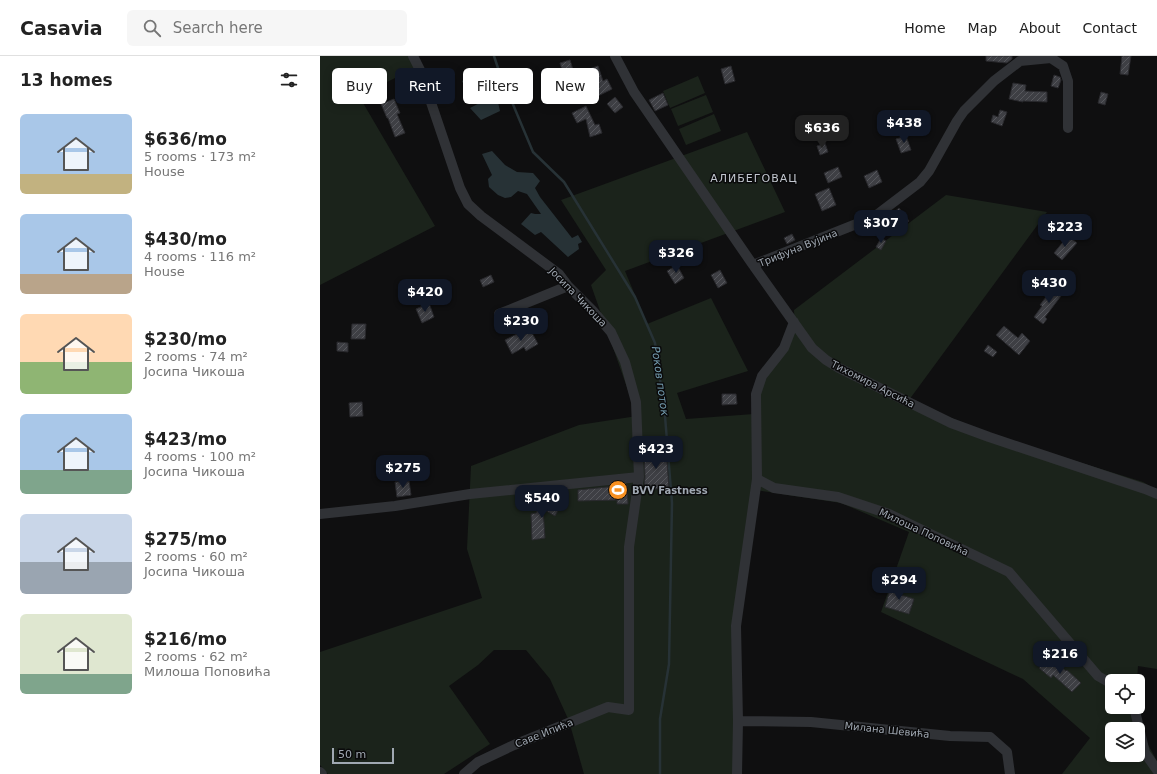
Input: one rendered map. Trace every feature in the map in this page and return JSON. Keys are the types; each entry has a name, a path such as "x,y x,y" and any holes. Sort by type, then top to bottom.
{"street":[{"name":"Јосипа Чикоша","path":"413,56 420,70 460,188 468,204 481,216 559,274 568,286 594,311 611,332 625,362 636,402 639,477 629,547 629,710"},
{"name":"Тихомира Арсића","path":"615,56 634,92 754,266 812,348 826,360 944,419 989,437 1157,494"},
{"name":"Трифуна Вујина","path":"754,266 874,218 920,182 929,171 964,111 994,81 1020,61 1051,58 1063,66 1068,81 1068,128"},
{"path":"499,314 568,286"},
{"path":"738,774 736,626 757,479 756,394 762,376 784,348 794,322"},
{"path":"320,514 395,506 470,494 639,477"},
{"name":"Милоша Поповића","path":"757,479 774,488 838,497 889,514 1009,572 1098,676 1105,680"},
{"name":"Саве Ипића","path":"464,774 478,762 514,745 608,707 629,710"},
{"path":"1136,714 1144,753 1157,770"},
{"name":"Милана Шевића","path":"738,721 811,722 950,736 990,737 1007,752 1010,774"}],"shaded area":[{"path":"320,56 412,56 417,67 395,68 395,78 387,82 387,68 332,68 332,104 364,104 435,226 320,285"},
{"path":"698,76 705,93 670,108 663,91"},
{"path":"706,95 713,112 678,126 671,109"},
{"path":"478,104 498,104 500,111 481,120 470,108"},
{"path":"714,114 721,131 686,145 679,129"},
{"path":"747,132 785,212 625,271 647,324 711,298 748,371 677,393 686,419 754,414 757,379 795,328 794,310 946,195 1047,212 909,400 989,434 1143,482 1157,490 1157,669 1138,666 1137,674 1105,674 1105,714 1136,714 1136,722 1105,722 1105,762 1145,762 1145,739 1157,761 1157,774 1062,774 1090,738 1023,679 881,612 909,532 841,503 756,490 734,624 735,774 584,774 569,721 550,679 526,650 494,650 478,665 449,686 490,744 444,774 328,774 320,765 320,652 482,598 467,549 471,466 579,425 637,416 591,285 606,270 561,200"},
{"path":"492,151 505,165 517,172 533,173 540,181 535,188 540,197 572,238 578,235 582,242 578,244 579,249 568,257 541,232 535,235 521,224 531,213 541,214 527,194 518,191 511,197 505,198 498,195 489,187 488,179 492,175 482,154"}],"building":[{"path":"986,56 1012,56 1012,59 1007,63 986,61"},
{"path":"1122,56 1131,56 1128,75 1120,74"},
{"path":"570,60 572,68 561,68 560,63"},
{"path":"731,66 735,81 725,84 721,69"},
{"path":"599,69 603,81 607,79 612,89 599,96"},
{"path":"1054,75 1060,77 1061,80 1058,88 1051,86"},
{"path":"1013,83 1026,85 1025,91 1047,92 1047,102 1023,102 1009,99"},
{"path":"1101,92 1108,94 1105,105 1098,103"},
{"path":"663,93 668,105 655,111 649,100"},
{"path":"615,97 623,107 615,113 607,104"},
{"path":"394,99 400,113 397,114 405,133 395,137 381,104 387,104 387,102"},
{"path":"586,106 595,125 599,124 602,133 590,137 586,119 577,123 572,113"},
{"path":"1000,110 1007,112 1002,126 991,122 993,115 998,117"},
{"path":"906,136 911,150 901,153 896,139"},
{"path":"825,143 828,152 820,155 817,146"},
{"path":"838,167 842,177 828,183 824,173"},
{"path":"877,170 882,182 869,188 864,176"},
{"path":"829,188 836,205 822,211 815,194"},
{"path":"899,208 909,221 893,234 884,221"},
{"path":"792,234 795,240 787,244 784,238"},
{"path":"1068,236 1077,243 1062,260 1054,253"},
{"path":"881,238 886,241 881,250 876,247"},
{"path":"677,265 684,278 675,284 667,271"},
{"path":"720,270 727,283 718,288 711,275"},
{"path":"491,275 494,282 483,287 480,280"},
{"path":"1055,285 1064,292 1045,317 1047,319 1043,324 1034,317 1042,306 1040,305"},
{"path":"429,303 434,317 422,323 416,309"},
{"path":"352,324 366,324 365,339 351,339"},
{"path":"1004,326 1018,338 1022,333 1030,341 1019,355 996,335"},
{"path":"531,331 538,344 526,351 524,347 512,354 505,340 517,334 519,337"},
{"path":"337,342 348,343 348,352 337,351"},
{"path":"988,345 997,352 993,357 984,351"},
{"path":"722,394 736,394 737,404 722,405"},
{"path":"362,402 363,416 350,417 349,403"},
{"path":"666,449 669,488 644,490 644,451"},
{"path":"409,481 411,495 397,497 395,482"},
{"path":"627,485 628,504 617,504 617,500 578,501 578,490"},
{"path":"544,498 560,507 555,516 543,509 545,538 532,540 531,514 536,513"},
{"path":"891,586 900,589 898,594 914,599 909,614 885,607"},
{"path":"1048,658 1055,664 1057,663 1066,671 1067,670 1081,683 1072,692 1053,675 1051,678 1039,668"}],"waterway":[{"name":"Роков поток","path":"494,56 533,152 564,182 635,297 655,343 665,416 672,503 669,664 660,719 660,774"}],"place":[{"name":"BVV Fastness","path":"618,490"}],"district":[{"name":"АЛИБЕГОВАЦ","path":"754,178"}]}
